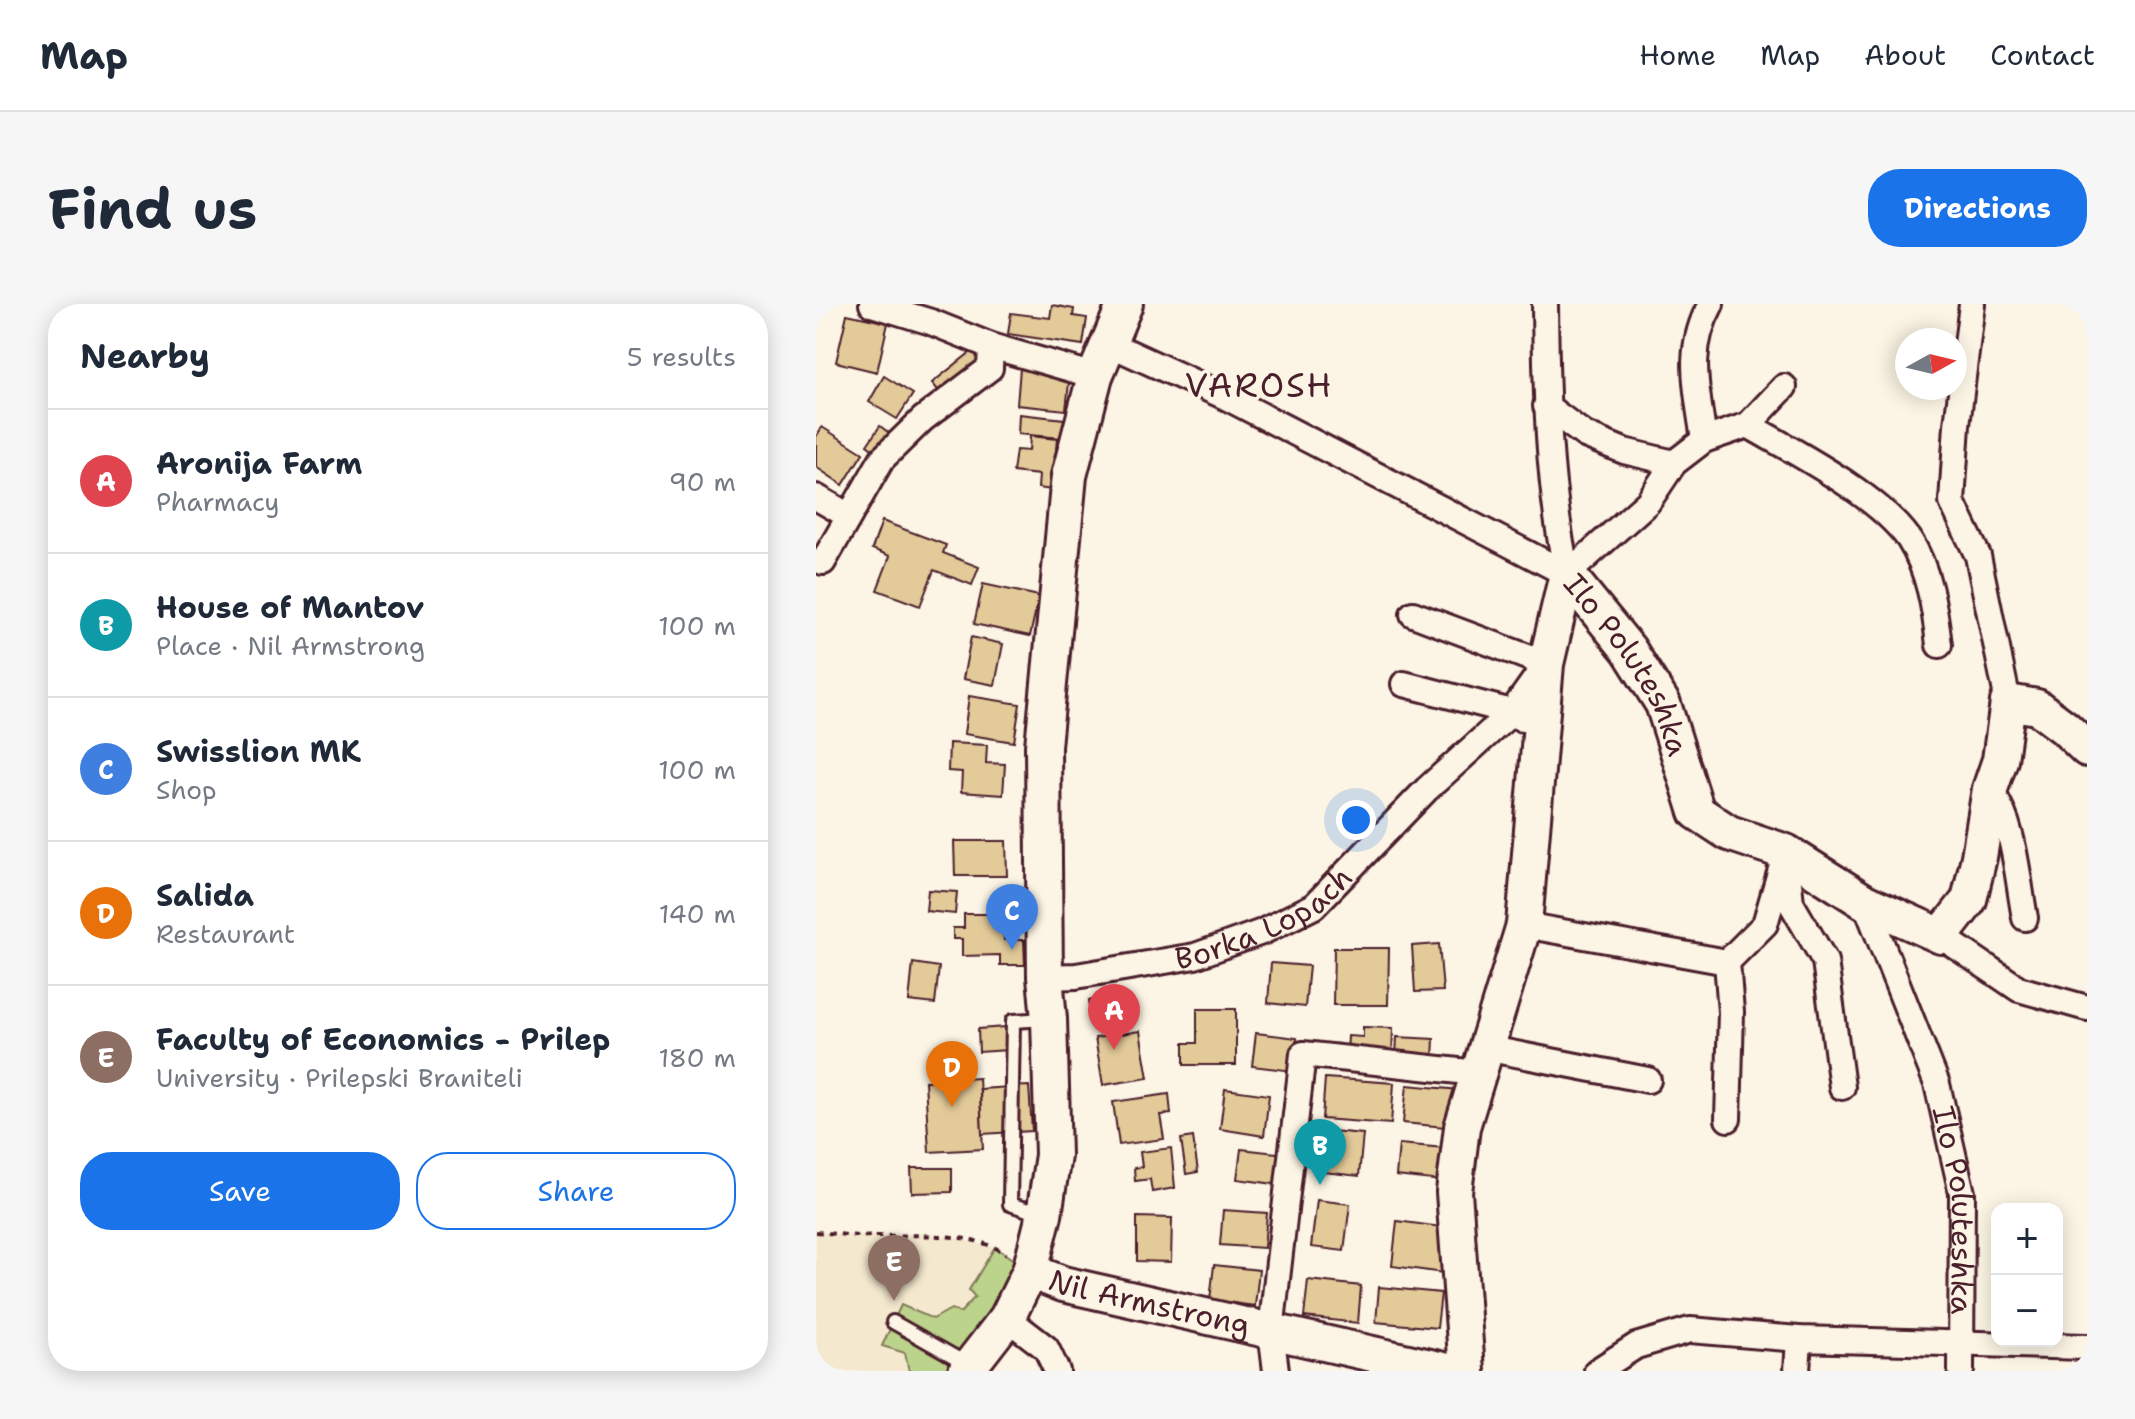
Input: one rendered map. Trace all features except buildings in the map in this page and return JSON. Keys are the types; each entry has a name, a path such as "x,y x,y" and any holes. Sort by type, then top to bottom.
{"street":[{"path":"872,304 931,322 991,346 1095,376"},
{"path":"967,1368 1007,1318 1030,1271 1044,1215 1053,1155 1042,852 1044,732 1069,476 1095,376 1125,304"},
{"name":"Borka Lopach","path":"1467,1371 1454,1192 1462,1127 1524,925 1546,664 1567,574 1556,525 1546,406 1545,304"},
{"path":"1704,440 1694,364 1700,325 1711,304"},
{"path":"1941,936 1969,900 1990,789 2000,760 2008,702 1978,556 1952,502 1957,425 1972,304"},
{"path":"1110,344 1226,397 1567,574"},
{"path":"823,562 882,459 923,419 990,368 991,346"},
{"name":"Ilo Poluteshka","path":"1784,387 1748,425 1704,440 1674,463 1648,502 1567,574 1629,650 1663,704 1697,812 1729,833 1786,852 1865,902 1941,936 2019,989 2087,1008"},
{"path":"1546,406 1585,435 1624,451 1674,463"},
{"path":"1748,425 1831,474 1878,507 1909,540 1934,596 1939,645"},
{"path":"816,497 849,516"},
{"path":"1413,614 1546,664"},
{"name":"Borka Lopach","path":"1045,977 1076,976 1195,956 1262,932 1314,906 1427,789 1512,712 1546,664"},
{"path":"1404,684 1512,712 1540,732"},
{"path":"2008,702 2037,707 2087,749"},
{"path":"1990,789 2001,805 2011,840 2025,918"},
{"path":"1728,1119 1731,1012 1727,962 1765,924 1786,852"},
{"path":"1786,852 1791,903 1825,961 1842,1087"},
{"name":"Ilo Poluteshka","path":"1865,902 1937,1084 1962,1193 1961,1371"},
{"path":"1524,925 1727,962"},
{"name":"Nil Armstrong","path":"1276,1371 1271,1331 1303,1054 1481,1061"},
{"path":"1481,1061 1648,1080"},
{"name":"Nil Armstrong","path":"1030,1271 1063,1284 1448,1371"},
{"path":"1007,1318 1046,1348 1057,1371"},
{"path":"1597,1371 1636,1346 1690,1330 1799,1339 2087,1347"},
{"path":"1797,1371 1799,1339"}],"lane":[{"path":"893,1322 967,1368"}],"path":[{"path":"816,1232 869,1236 930,1233 995,1247 1030,1271"}],"shaded area":[{"path":"816,1232 869,1236 930,1233 995,1247 969,1290 975,1297 960,1313 951,1309 933,1319 901,1306 909,1371 816,1371"}],"green space":[{"path":"995,1247 1030,1271 966,1371 909,1371 905,1353 882,1346 901,1305 933,1319 951,1309 960,1313 975,1297 969,1290"}],"place":[{"name":"Swisslion MK","path":"1012,950"},
{"name":"Aronija Farm","path":"1114,1050"},
{"name":"Salida","path":"952,1107"},
{"name":"House of Mantov","path":"1320,1185"},
{"name":"Faculty of Economics - Prilep","path":"894,1301"}],"district":[{"name":"VAROSH","path":"1259,385"}]}
